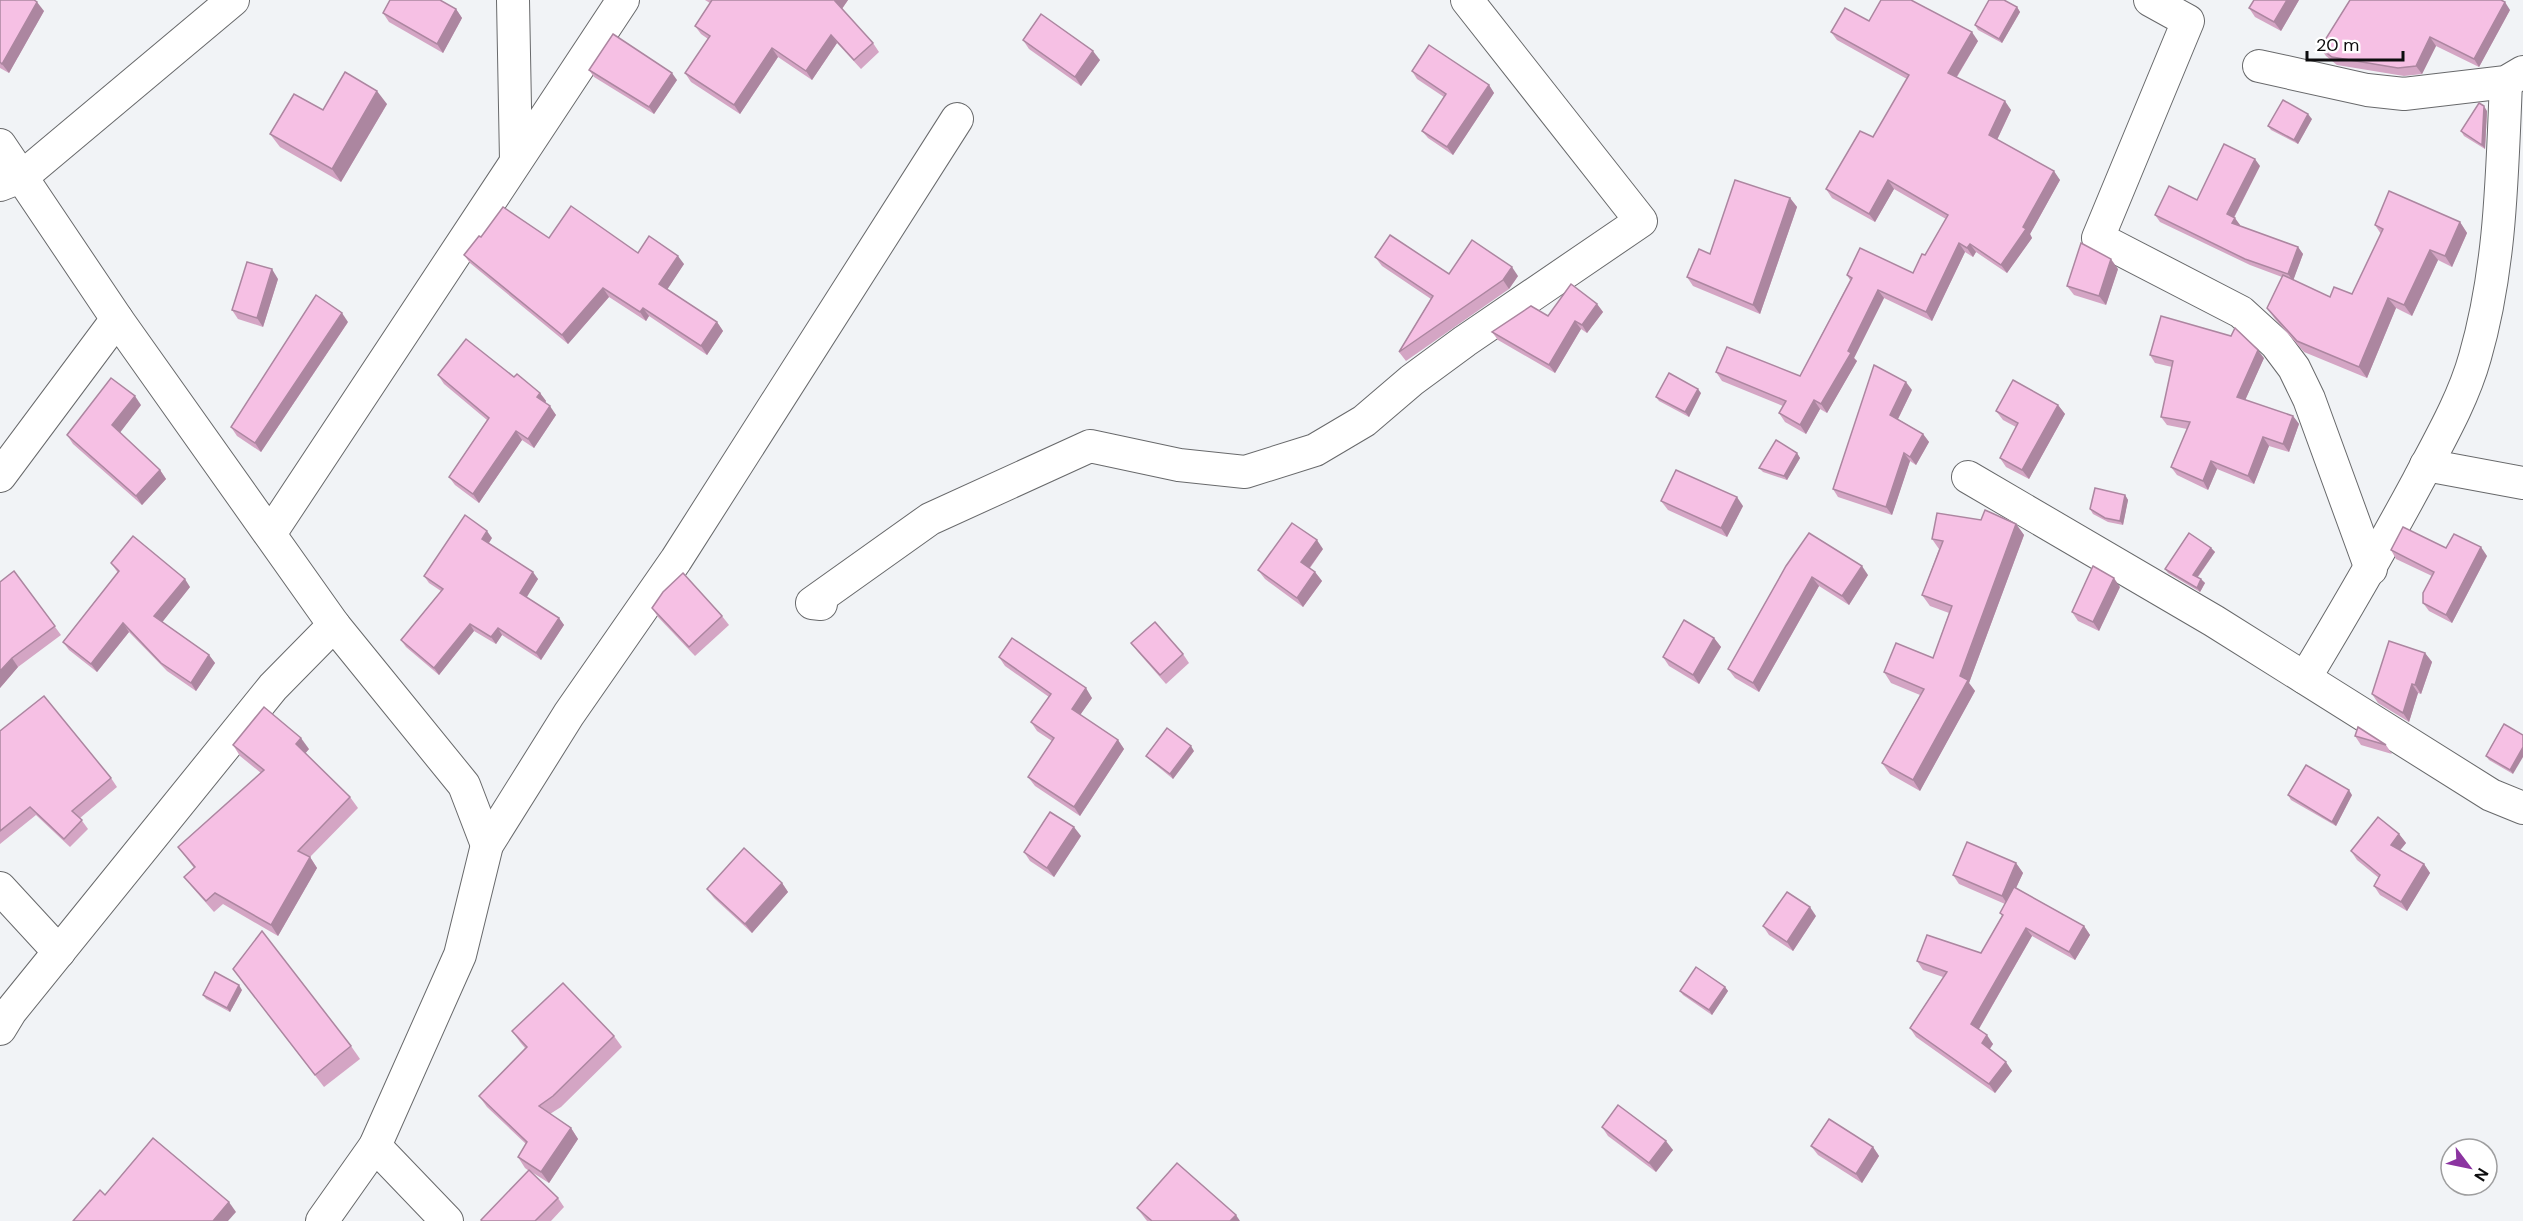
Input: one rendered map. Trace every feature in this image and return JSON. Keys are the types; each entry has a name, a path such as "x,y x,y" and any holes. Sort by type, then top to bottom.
{"street":[{"path":"11,180 233,0"},
{"path":"513,0 516,161"},
{"path":"270,534 623,0"},
{"path":"822,604 812,603 930,519 1090,446 1179,465 1245,472 1315,450 1364,421 1412,380 1465,341 1641,221 1467,0"},
{"path":"2150,0 2188,21 2098,238 2241,312 2276,344 2294,368 2309,399 2371,569"},
{"path":"2259,66 2367,90 2404,94 2515,77 2494,276 2475,358 2457,406 2371,569 2305,678"},
{"path":"322,1221 375,1146 460,955 487,845 568,714 676,560 957,119"},
{"path":"0,145 11,180 117,319 334,625 464,785 487,845"},
{"path":"0,476 117,319"},
{"path":"2426,465 2523,483"},
{"path":"1968,477 2214,621 2491,795 2523,808"},
{"path":"0,1029 11,1011 58,952 273,687 334,625"},
{"path":"2491,795 2523,833"},
{"path":"0,888 58,952"},
{"path":"375,1146 447,1221"}],"building":[{"path":"0,0 34,0 37,2 2,64 0,62"},
{"path":"390,0 440,0 456,9 437,44 383,13"},
{"path":"712,0 836,0 873,43 854,60 831,35 806,71 772,48 734,105 685,73 710,36 695,26"},
{"path":"1881,0 1911,0 1972,32 1948,73 2005,101 1989,135 2054,171 2023,227 2026,229 2001,265 1970,244 1967,248 1959,243 1926,312 1878,290 1848,351 1851,353 1821,404 1814,400 1800,425 1779,413 1786,401 1716,372 1727,347 1800,376 1852,278 1847,275 1860,248 1913,273 1922,254 1925,255 1948,215 1888,180 1869,214 1826,189 1860,131 1873,137 1909,75 1831,32 1845,8 1869,21"},
{"path":"1989,0 2004,0 2017,7 1999,39 1975,25"},
{"path":"2254,0 2287,0 2274,22 2249,8"},
{"path":"2350,0 2501,0 2505,2 2474,59 2430,37 2416,66 2398,68 2332,57 2320,48"},
{"path":"1041,14 1093,51 1075,77 1023,40"},
{"path":"613,34 672,73 649,107 589,70"},
{"path":"1429,45 1489,85 1447,147 1422,131 1446,94 1412,71"},
{"path":"345,72 377,91 332,169 270,134 294,94 323,110"},
{"path":"2283,100 2308,114 2294,140 2268,126"},
{"path":"2479,103 2484,106 2482,145 2461,131"},
{"path":"2224,144 2255,159 2227,214 2235,218 2232,223 2298,247 2288,274 2245,259 2155,215 2169,186 2197,200"},
{"path":"1735,180 1790,198 1753,305 1687,277 1699,249 1710,254"},
{"path":"2389,191 2460,222 2445,256 2430,250 2404,305 2388,298 2359,367 2297,341 2267,308 2283,275 2330,297 2334,287 2352,294 2383,229 2375,225"},
{"path":"571,206 638,253 649,236 678,256 659,284 717,322 701,346 643,308 640,312 603,288 562,335 464,255 479,236 481,237 503,207 549,238"},
{"path":"1390,235 1449,274 1472,240 1512,267 1503,280 1399,352 1433,296 1375,257"},
{"path":"2081,243 2111,259 2099,296 2067,286"},
{"path":"247,262 272,269 257,318 232,310"},
{"path":"1571,284 1597,304 1582,325 1575,321 1549,365 1492,332 1531,306 1548,316"},
{"path":"316,295 342,313 255,443 231,427"},
{"path":"2161,316 2231,336 2235,328 2258,350 2237,397 2293,416 2283,444 2263,437 2248,476 2211,461 2203,481 2171,467 2190,422 2161,417 2173,361 2150,355"},
{"path":"466,339 514,377 517,374 540,393 537,397 550,406 528,439 516,431 473,494 449,477 489,418 438,375"},
{"path":"1874,365 1906,382 1890,415 1923,434 1910,457 1904,453 1886,507 1833,489"},
{"path":"1669,373 1698,389 1685,412 1656,397"},
{"path":"111,378 135,396 112,425 160,470 136,496 67,435"},
{"path":"2013,380 2058,405 2022,470 2000,458 2018,423 1996,411"},
{"path":"1776,440 1797,453 1784,476 1759,468"},
{"path":"1676,470 1737,497 1721,528 1661,501"},
{"path":"2095,488 2125,495 2120,521 2105,518 2090,509"},
{"path":"1985,510 2016,524 1960,676 1968,680 1913,780 1882,763 1924,689 1884,672 1896,643 1933,658 1952,606 1922,595 1943,541 1932,539 1937,513 1981,520"},
{"path":"465,515 487,531 482,539 533,572 520,593 559,618 536,653 498,628 491,637 470,624 434,668 401,640 443,589 424,576"},
{"path":"1292,523 1317,540 1301,562 1315,572 1297,598 1258,570"},
{"path":"2403,527 2446,548 2454,534 2481,547 2446,615 2423,603 2423,593 2434,572 2391,550"},
{"path":"1809,533 1862,566 1842,596 1812,577 1753,683 1728,669 1786,566"},
{"path":"2189,533 2211,548 2193,575 2201,579 2197,588 2165,569"},
{"path":"133,536 185,579 154,616 209,655 191,683 161,663 123,623 91,664 63,642 119,571 111,563"},
{"path":"2093,566 2114,578 2093,622 2072,612"},
{"path":"14,571 55,626 12,658 0,671 0,582"},
{"path":"683,573 722,616 689,647 652,608 663,592"},
{"path":"1684,620 1714,638 1693,675 1663,657"},
{"path":"1155,622 1183,654 1160,675 1131,643"},
{"path":"1012,638 1086,688 1072,709 1118,740 1074,807 1028,777 1054,738 1031,722 1051,694 999,657"},
{"path":"2389,641 2425,653 2403,713 2372,694"},
{"path":"44,696 111,778 72,811 82,820 64,839 30,807 0,831 0,731"},
{"path":"264,707 301,738 296,744 350,797 298,851 310,857 271,925 215,893 206,901 184,877 195,867 178,847 264,770 233,745"},
{"path":"2504,724 2523,735 2523,747 2510,770 2486,756"},
{"path":"2358,727 2386,745 2355,736"},
{"path":"1167,728 1191,746 1170,774 1146,756"},
{"path":"2306,765 2349,790 2332,822 2288,795"},
{"path":"1050,812 1074,827 1047,868 1024,852"},
{"path":"2378,817 2399,834 2391,845 2424,864 2401,902 2374,886 2380,875 2351,851"},
{"path":"1967,842 2016,863 2002,896 1953,875"},
{"path":"744,848 782,883 745,924 707,889"},
{"path":"2014,887 2084,926 2069,952 2026,928 1971,1024 1987,1035 1982,1043 2006,1062 1989,1084 1910,1028 1947,972 1917,961 1927,935 1981,953 2003,915 2000,913"},
{"path":"1787,892 1810,907 1787,942 1763,926"},
{"path":"262,931 351,1046 315,1075 233,969"},
{"path":"1696,967 1725,987 1709,1010 1680,991"},
{"path":"215,972 239,985 227,1008 203,995"},
{"path":"563,983 614,1036 553,1096 539,1106 571,1128 541,1172 518,1157 527,1142 479,1096 527,1047 512,1031"},
{"path":"1618,1105 1666,1141 1649,1163 1602,1127"},
{"path":"1829,1119 1873,1147 1856,1174 1811,1146"},
{"path":"153,1138 229,1202 213,1221 73,1221 100,1190 105,1195"},
{"path":"1177,1163 1236,1215 1230,1221 1152,1221 1137,1208"},
{"path":"529,1170 558,1198 535,1221 482,1221 481,1220"}]}
